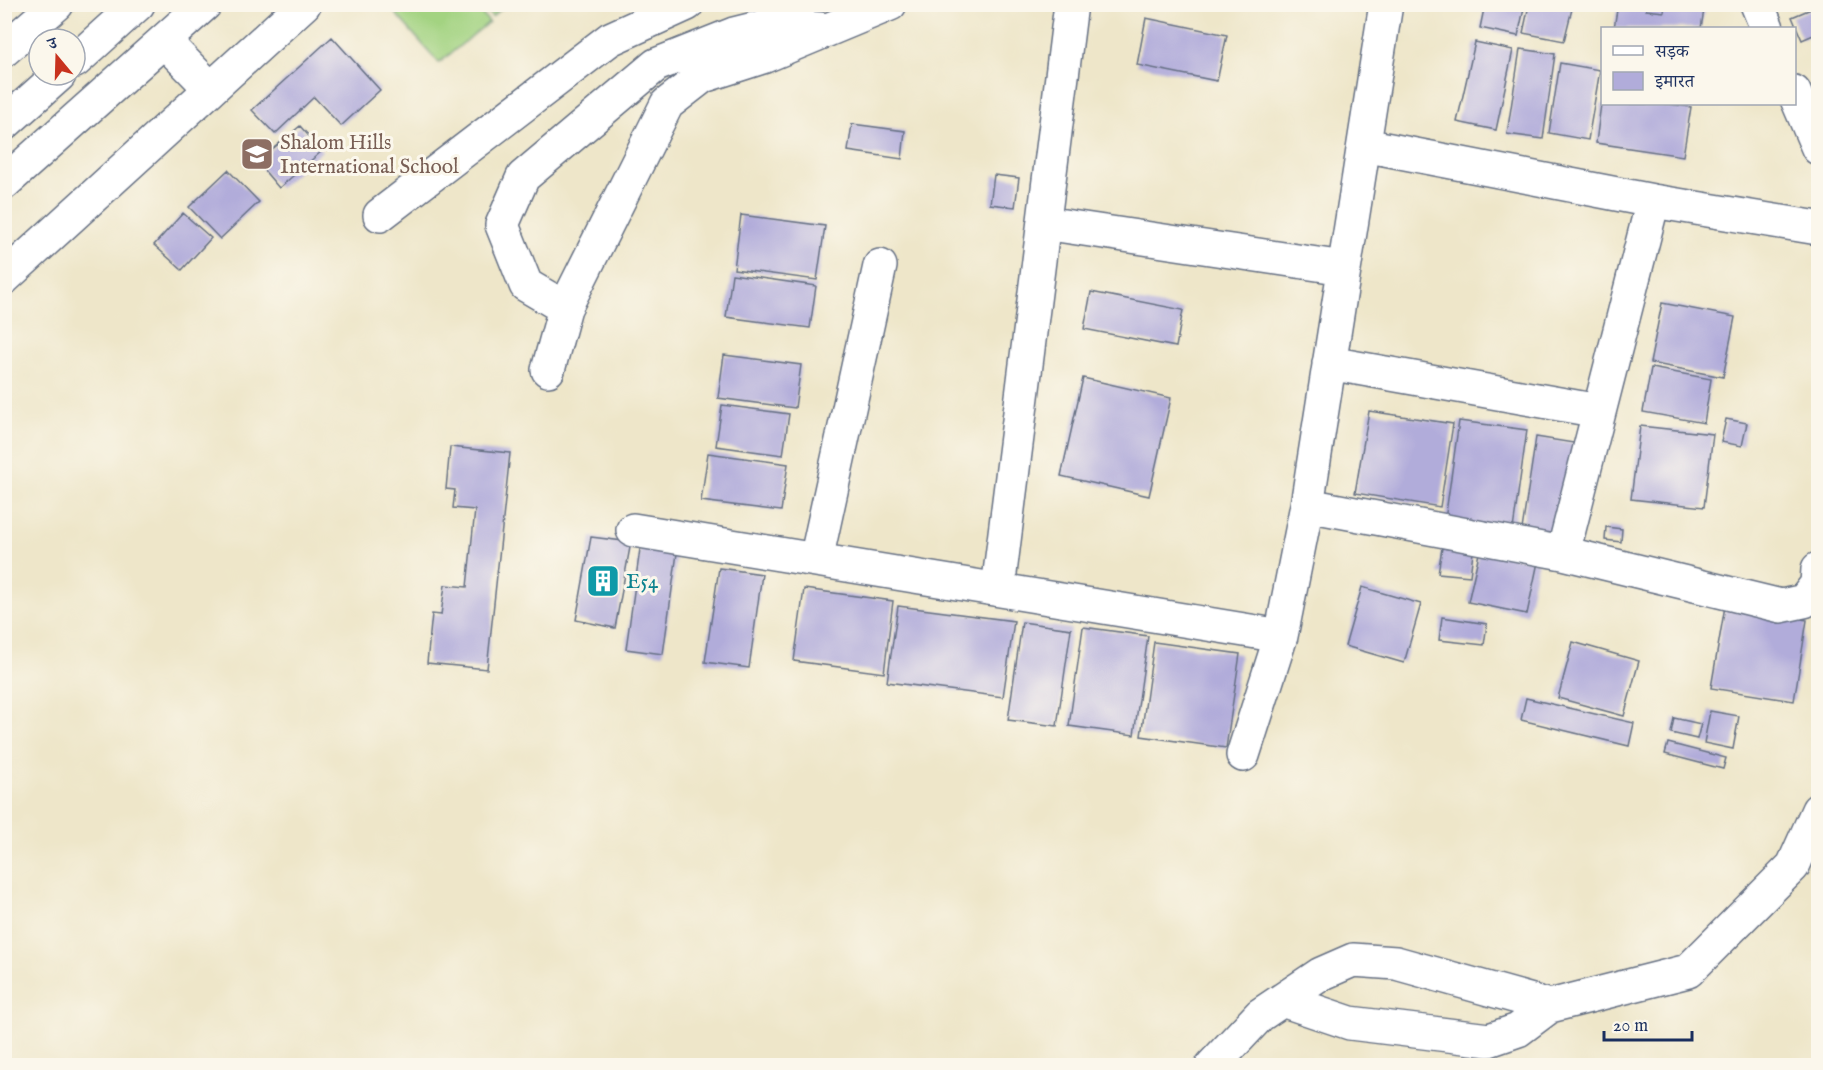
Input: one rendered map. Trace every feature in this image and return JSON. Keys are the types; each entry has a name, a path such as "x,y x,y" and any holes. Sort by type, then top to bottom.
{"street":[{"path":"4,50 57,4"},
{"path":"87,50 138,4"},
{"path":"4,183 205,4"},
{"path":"4,278 304,4"},
{"path":"380,215 610,39 687,4"},
{"path":"548,370 566,308 667,104 703,76 765,56 890,4"},
{"path":"998,589 1071,4"},
{"path":"1243,755 1281,636 1307,506 1386,4"},
{"path":"1757,4 1767,27"},
{"path":"566,308 526,285 502,225 523,177 656,65 734,34 766,26 830,29"},
{"path":"164,41 211,89"},
{"path":"4,124 46,87"},
{"path":"1796,97 1818,148"},
{"path":"1364,145 1653,201 1818,228"},
{"path":"1563,553 1653,201"},
{"path":"1044,223 1344,268"},
{"path":"816,560 880,266"},
{"path":"1329,363 1599,411"},
{"path":"1307,506 1563,553 1781,606 1804,601 1817,584 1818,569"},
{"path":"633,530 1281,636"},
{"path":"1282,1000 1350,1023 1489,1041 1518,1030 1550,1006 1688,971 1793,866 1818,810"},
{"path":"1212,1065 1260,1015 1321,974 1353,960 1396,963 1550,1006"}],"green space":[{"path":"388,5 474,5 489,22 439,63"},
{"path":"481,5 506,5 492,17"}],"building":[{"path":"1485,4 1525,4 1518,36 1480,28"},
{"path":"1618,4 1647,4 1646,10 1664,12 1665,4 1705,4 1701,27 1614,27"},
{"path":"1435,5 1479,5 1478,11"},
{"path":"1529,5 1573,5 1564,41 1523,33"},
{"path":"1818,6 1818,33 1802,40 1792,17"},
{"path":"1146,18 1227,35 1217,81 1137,65"},
{"path":"332,37 380,90 341,126 314,97 275,134 252,110"},
{"path":"1475,42 1513,50 1496,130 1457,122"},
{"path":"1520,49 1555,54 1543,139 1507,134"},
{"path":"1560,63 1600,70 1588,140 1549,133"},
{"path":"1601,104 1691,107 1683,156 1596,143"},
{"path":"852,124 905,131 902,159 848,151"},
{"path":"300,126 322,151 279,188 257,162"},
{"path":"228,170 259,202 220,239 189,207"},
{"path":"994,175 1019,178 1015,207 990,204"},
{"path":"183,213 211,238 182,270 154,245"},
{"path":"741,215 825,226 817,280 734,269"},
{"path":"732,274 816,286 810,328 726,317"},
{"path":"1091,292 1183,310 1176,347 1084,329"},
{"path":"1662,303 1735,317 1723,377 1650,363"},
{"path":"724,355 801,365 795,408 718,398"},
{"path":"1651,368 1711,379 1704,423 1643,412"},
{"path":"1083,378 1171,398 1149,496 1061,476"},
{"path":"722,405 789,414 783,455 716,446"},
{"path":"1369,411 1453,424 1440,507 1355,493"},
{"path":"1726,419 1747,423 1742,446 1721,442"},
{"path":"1459,421 1527,430 1512,536 1444,527"},
{"path":"1640,426 1713,434 1704,507 1631,499"},
{"path":"1536,437 1574,443 1559,541 1521,536"},
{"path":"450,447 510,453 487,669 427,663 432,614 441,615 445,585 467,587 475,510 453,508 455,490 446,489"},
{"path":"708,453 788,464 781,511 701,501"},
{"path":"1606,527 1622,529 1621,542 1605,540"},
{"name":"E54","path":"591,537 631,542 615,628 576,620"},
{"path":"641,542 678,546 663,654 626,649"},
{"path":"1442,548 1473,552 1470,576 1438,573"},
{"path":"1480,549 1538,562 1527,614 1468,602"},
{"path":"719,568 762,574 749,668 705,662"},
{"path":"1362,587 1421,604 1404,663 1345,646"},
{"path":"804,589 893,601 884,673 794,661"},
{"path":"898,606 1014,621 1003,697 887,682"},
{"path":"1725,606 1807,620 1794,701 1711,688"},
{"path":"1442,617 1487,624 1484,645 1439,640"},
{"path":"1022,622 1071,629 1057,726 1008,720"},
{"path":"1083,627 1148,636 1134,735 1069,726"},
{"path":"1154,642 1240,654 1226,748 1141,736"},
{"path":"1573,642 1639,661 1624,716 1558,698"},
{"path":"1526,698 1634,723 1629,746 1521,720"},
{"path":"1710,711 1739,716 1733,749 1704,743"},
{"path":"1674,718 1701,724 1697,739 1671,733"},
{"path":"1668,743 1726,758 1723,769 1665,754"}],"place":[{"name":"Shalom Hills International School","path":"257,154"},
{"name":"E54","path":"603,581"}]}
